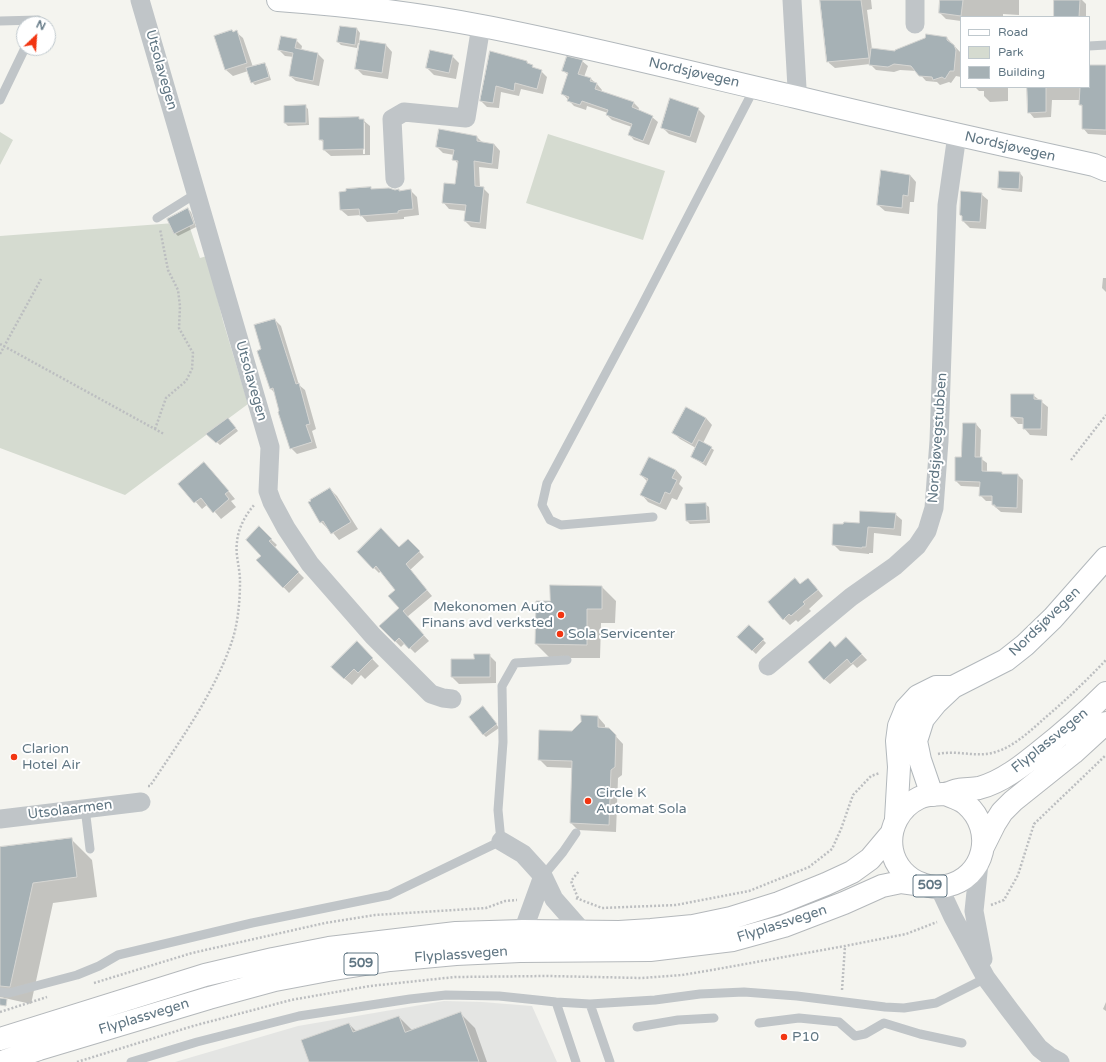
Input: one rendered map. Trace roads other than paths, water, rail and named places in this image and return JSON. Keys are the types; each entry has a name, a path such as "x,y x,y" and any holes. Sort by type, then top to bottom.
{"main road":[{"name":"Nordsjøvegen","path":"278,0 400,12 481,26 598,51 957,135 1094,165 1106,170"},
{"name":"Nordsjøvegen","path":"938,795 920,760 916,741 924,719 936,703 953,687 1006,660 1025,646 1053,618 1106,558"},
{"name":"Nordsjøvegen","path":"894,826 899,767 897,741 899,726 906,710 918,696 936,687 953,687"},
{"name":"Flyplassvegen","path":"0,1039 205,975 329,948 456,933 523,931 619,932 693,926 731,918 779,904 852,872 870,859 894,826 906,806 920,798 957,790 978,788 993,783 1011,773 1059,736 1106,693"},
{"name":"Flyplassvegen","path":"2,1062 159,1012 275,980 390,960 456,954 520,951 650,950 733,940 784,926 844,903 882,886 901,882 931,886 955,884 968,875 981,855 995,823 1002,812 1013,801 1073,753 1106,723"},
{"path":"938,795 956,798 966,804 977,816 983,831 981,855"},
{"name":"509","path":"894,826 892,850 898,866 909,877 931,886"}],"street":[{"name":"Utsolavegen","path":"140,0 270,447 268,491 272,502 286,528 310,564 368,630 431,694 452,699"},
{"path":"792,0 797,88 795,97"},
{"path":"915,0 915,24"},
{"path":"395,179 392,119 404,112 466,118 481,26"},
{"name":"Nordsjøvegstubben","path":"768,666 851,597 895,566 917,546 927,531 934,508 939,440 947,205 957,135"},
{"name":"Utsolaarmen","path":"0,819 85,808 145,794"},
{"path":"501,840 523,854 543,876 554,899 583,932"},
{"path":"981,855 974,911 986,978"},
{"path":"523,931 543,876"},
{"path":"931,886 953,917 986,978 1008,1009 1039,1048 1060,1062"}],"lane":[{"path":"0,21 16,21"},
{"path":"1090,46 1106,45"},
{"path":"0,100 21,56"},
{"path":"653,517 561,525 550,520 542,505 547,483 755,87"},
{"path":"157,218 197,193"},
{"path":"0,992 9,993 77,975 99,966 118,955 252,923 389,895 501,840 498,810 503,742 502,686 515,662 567,660"},
{"path":"85,808 90,849"},
{"path":"543,876 563,852 576,832"},
{"path":"131,1062 198,1042 300,1016 446,995 499,996 590,1004 655,1000 700,994 744,992 904,1008 936,1003 986,978"},
{"path":"556,1002 576,1062"},
{"path":"590,1004 610,1062"},
{"path":"637,1027 678,1020 714,1018"},
{"path":"759,1023 799,1018 840,1022 855,1036 865,1034 884,1022 920,1034 962,1043"}],"place":[{"name":"Mekonomen Auto Finans avd verksted","path":"561,615"},
{"name":"Sola Servicenter","path":"560,634"},
{"name":"Clarion Hotel Air","path":"14,757"},
{"name":"Circle K Automat Sola","path":"588,801"},
{"name":"P10","path":"784,1037"}]}
